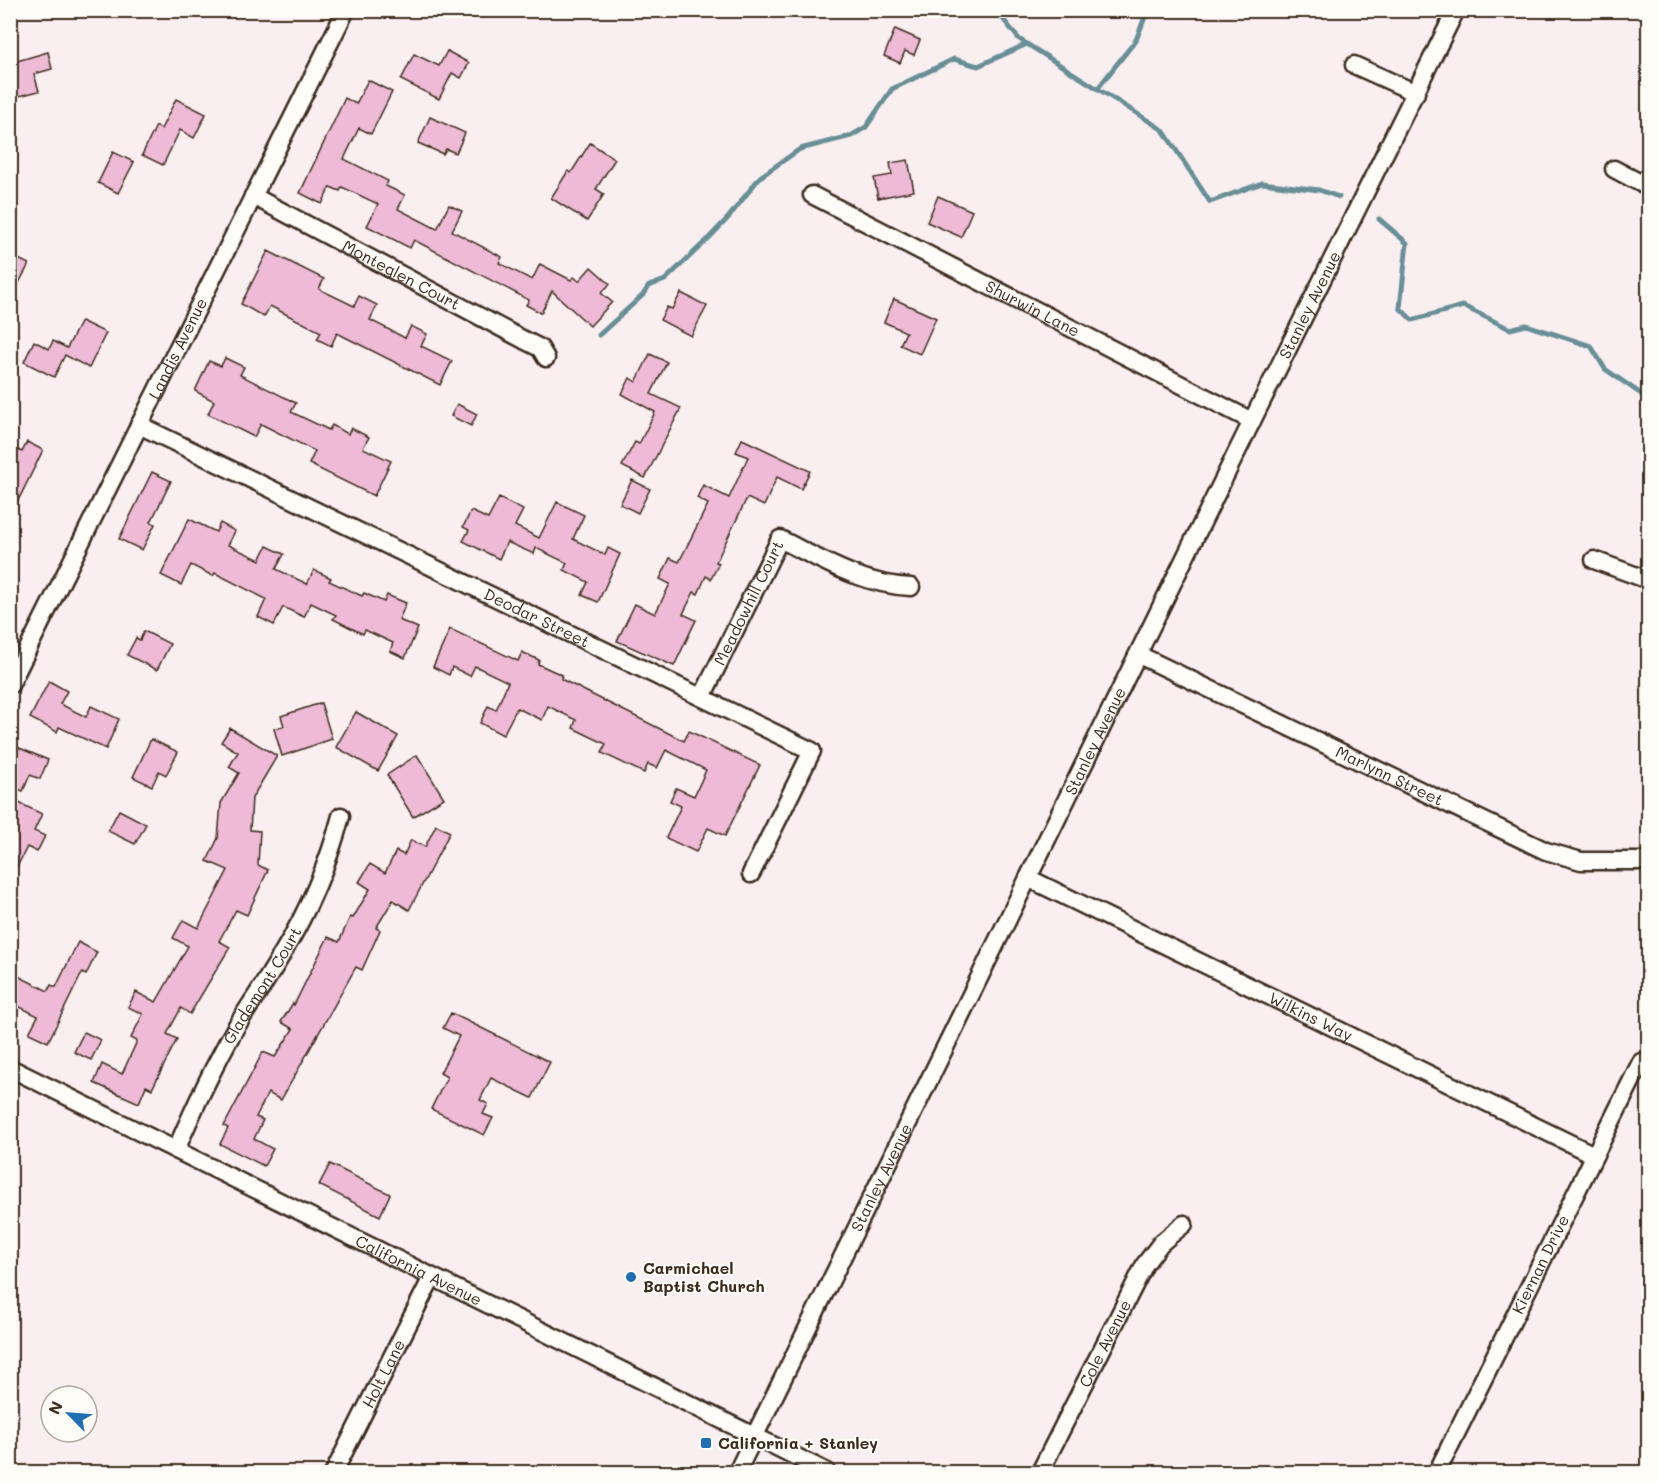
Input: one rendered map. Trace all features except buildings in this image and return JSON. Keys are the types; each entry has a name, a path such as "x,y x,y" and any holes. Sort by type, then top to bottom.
{"street":[{"name":"Landis Avenue","path":"10,685 346,10"},
{"name":"Stanley Avenue","path":"737,1473 1252,421 1456,10"},
{"path":"1354,65 1416,93"},
{"path":"1614,170 1648,187"},
{"name":"Shurwin Lane","path":"812,195 1252,421"},
{"name":"Monteglen Court","path":"253,196 540,348 546,358"},
{"name":"Deodar Street","path":"139,425 812,751 751,874"},
{"name":"Meadowhill Court","path":"702,697 780,539 853,575 877,583 911,587"},
{"path":"1594,560 1648,580"},
{"name":"Marlynn Street","path":"1139,655 1546,851 1581,861 1648,861"},
{"name":"Glademont Court","path":"176,1150 209,1076 236,1027 282,955 309,903 327,862 341,816"},
{"name":"Wilkins Way","path":"1028,878 1594,1155"},
{"name":"Kiernan Drive","path":"1437,1473 1641,1062 1648,1066"},
{"name":"California Avenue","path":"10,1068 827,1473"},
{"name":"Cole Avenue","path":"1040,1473 1145,1264 1161,1243 1184,1224"},
{"name":"Holt Lane","path":"334,1473 432,1277"}],"waterway":[{"path":"996,10 1019,39 1163,130 1210,202 1262,183 1319,190 1339,197"},
{"path":"1098,88 1136,40 1145,17"},
{"path":"599,335 643,295 649,286 665,280 708,239 728,218 760,177 800,149 851,136 866,127 892,89 954,59 978,66 1027,44"},
{"path":"1379,219 1407,243 1400,308 1412,320 1463,306 1510,329 1526,325 1591,346 1605,369 1644,396 1648,396"}],"place":[{"name":"Carmichael Baptist Church","path":"631,1277"},
{"name":"California + Stanley","path":"706,1443"}]}
